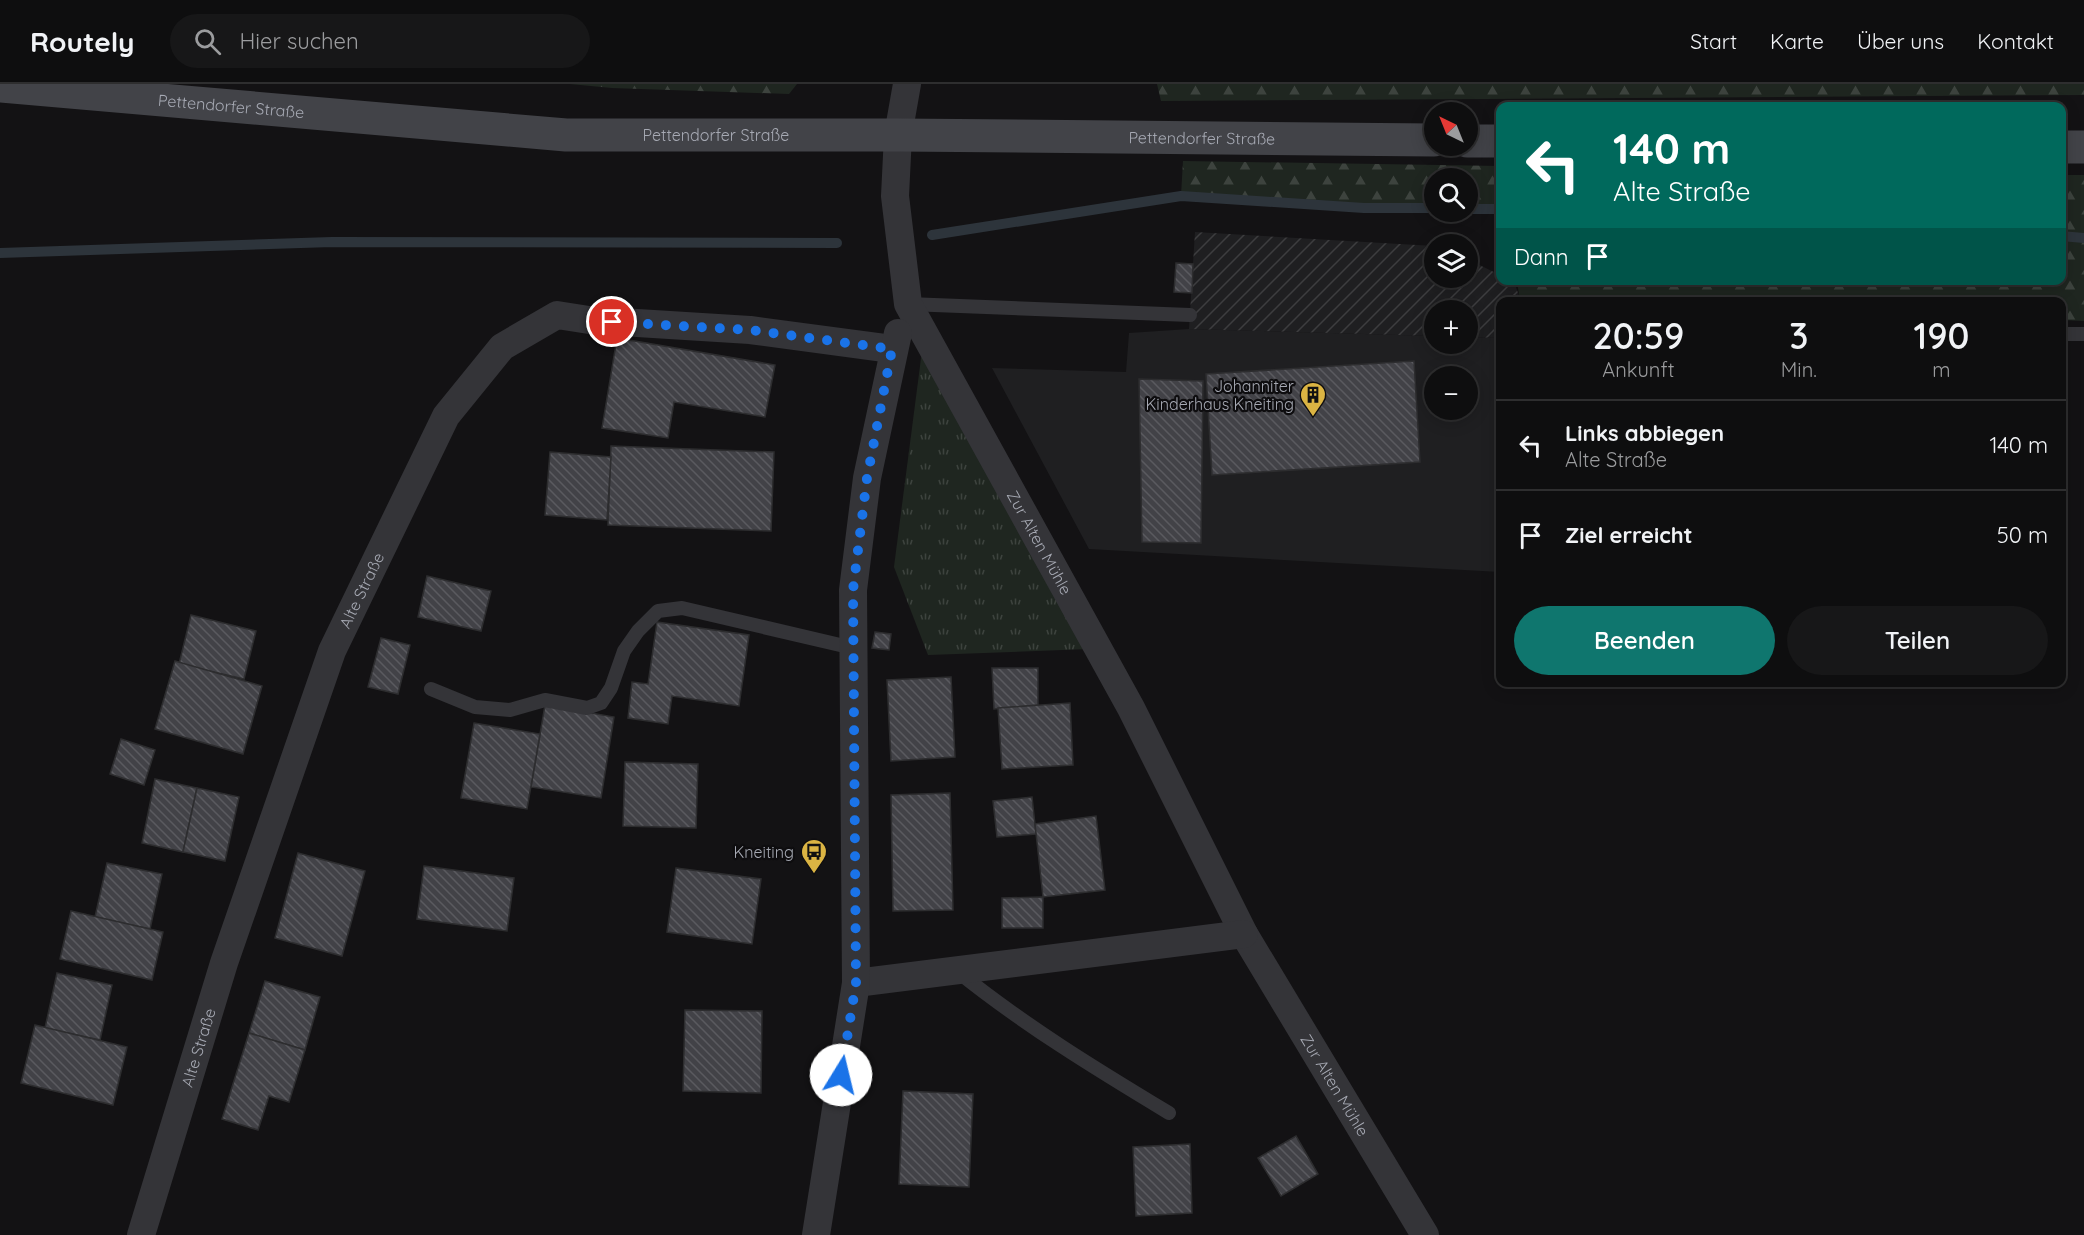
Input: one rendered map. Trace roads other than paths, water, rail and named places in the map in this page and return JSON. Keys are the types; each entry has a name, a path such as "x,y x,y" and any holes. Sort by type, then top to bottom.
{"street":[{"name":"Zur Alten Mühle","path":"907,84 898,135 895,196 908,304 1131,708 1244,934 1425,1235"},
{"name":"Pettendorfer Straße","path":"0,86 566,135 898,135 1424,140"},
{"path":"1478,141 1496,141"},
{"path":"2066,147 2084,147"},
{"path":"816,1235 856,983 853,590 867,478 892,349 908,304"},
{"name":"Alte Straße","path":"141,1235 224,963 332,651 446,416 502,347 557,315 589,320 750,330 892,349"},
{"path":"856,983 1244,934"}],"lane":[{"path":"908,304 1190,315"},
{"path":"2066,334 2084,334"},
{"path":"431,689 475,707 510,710 545,700 587,708 601,703 610,688 624,651 638,631 658,611 682,608 853,648"},
{"path":"956,970 1003,1008 1085,1063 1169,1113"}],"waterway":[{"path":"932,235 1181,196 1364,208 1424,208"},
{"path":"1478,209 1496,209"},
{"path":"2066,236 2084,238"},
{"path":"0,253 332,242 837,243"}],"place":[{"name":"Johanniter Kinderhaus Kneiting","path":"1313,418"},
{"name":"Kneiting","path":"814,875"}]}
